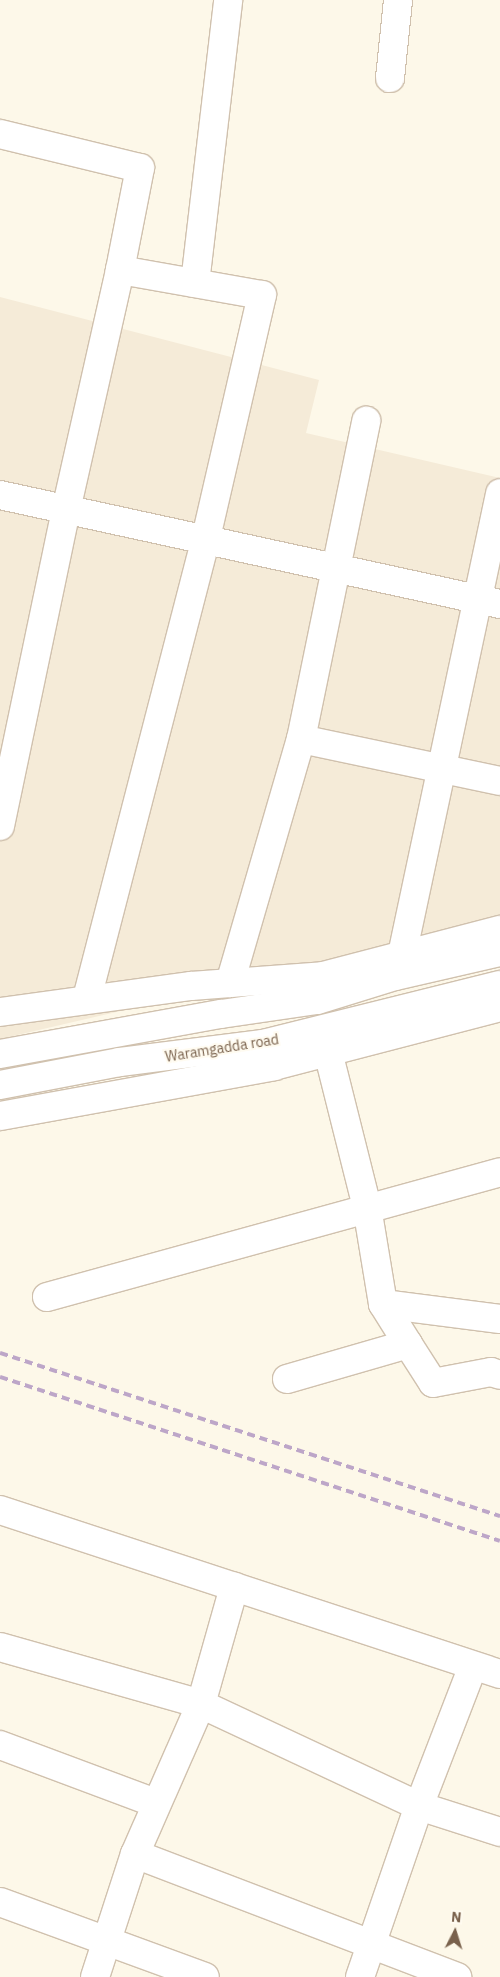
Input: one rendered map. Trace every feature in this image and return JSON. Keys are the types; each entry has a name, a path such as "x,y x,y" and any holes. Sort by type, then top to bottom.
{"street":[{"path":"195,283 228,0"},
{"path":"390,78 398,0"},
{"path":"0,134 140,168 120,270 66,510 0,826"},
{"path":"87,999 206,538 262,295 120,270"},
{"path":"230,983 301,739 366,421"},
{"path":"402,955 442,768 488,602 500,493"},
{"path":"0,495 206,538 336,570 488,602"},
{"path":"301,739 500,781"},
{"path":"0,1012 87,999 230,983 323,976 500,930"},
{"path":"0,1054 221,1014 317,1000 395,976 500,952"},
{"name":"Waramgadda road","path":"0,1085 120,1062 263,1044 500,985"},
{"path":"0,1116 274,1066 500,1007"},
{"path":"328,1052 367,1206 383,1304 433,1383 491,1372 500,1375"},
{"path":"46,1297 367,1206 500,1172"},
{"path":"383,1304 500,1319"},
{"path":"287,1379 408,1344"},
{"path":"0,1510 500,1674"},
{"path":"95,1977 135,1854 155,1803 201,1704 234,1587"},
{"path":"0,1647 201,1704 419,1806 500,1832"},
{"path":"360,1977 419,1806 473,1666"},
{"path":"0,1744 155,1803"},
{"path":"135,1854 457,1977"},
{"path":"0,1902 106,1943 205,1977"}],"shaded area":[{"path":"0,297 319,380 306,433 500,478 500,923 0,1039"}],"railway":[{"path":"0,1353 500,1516"},
{"path":"0,1377 500,1541"}]}
